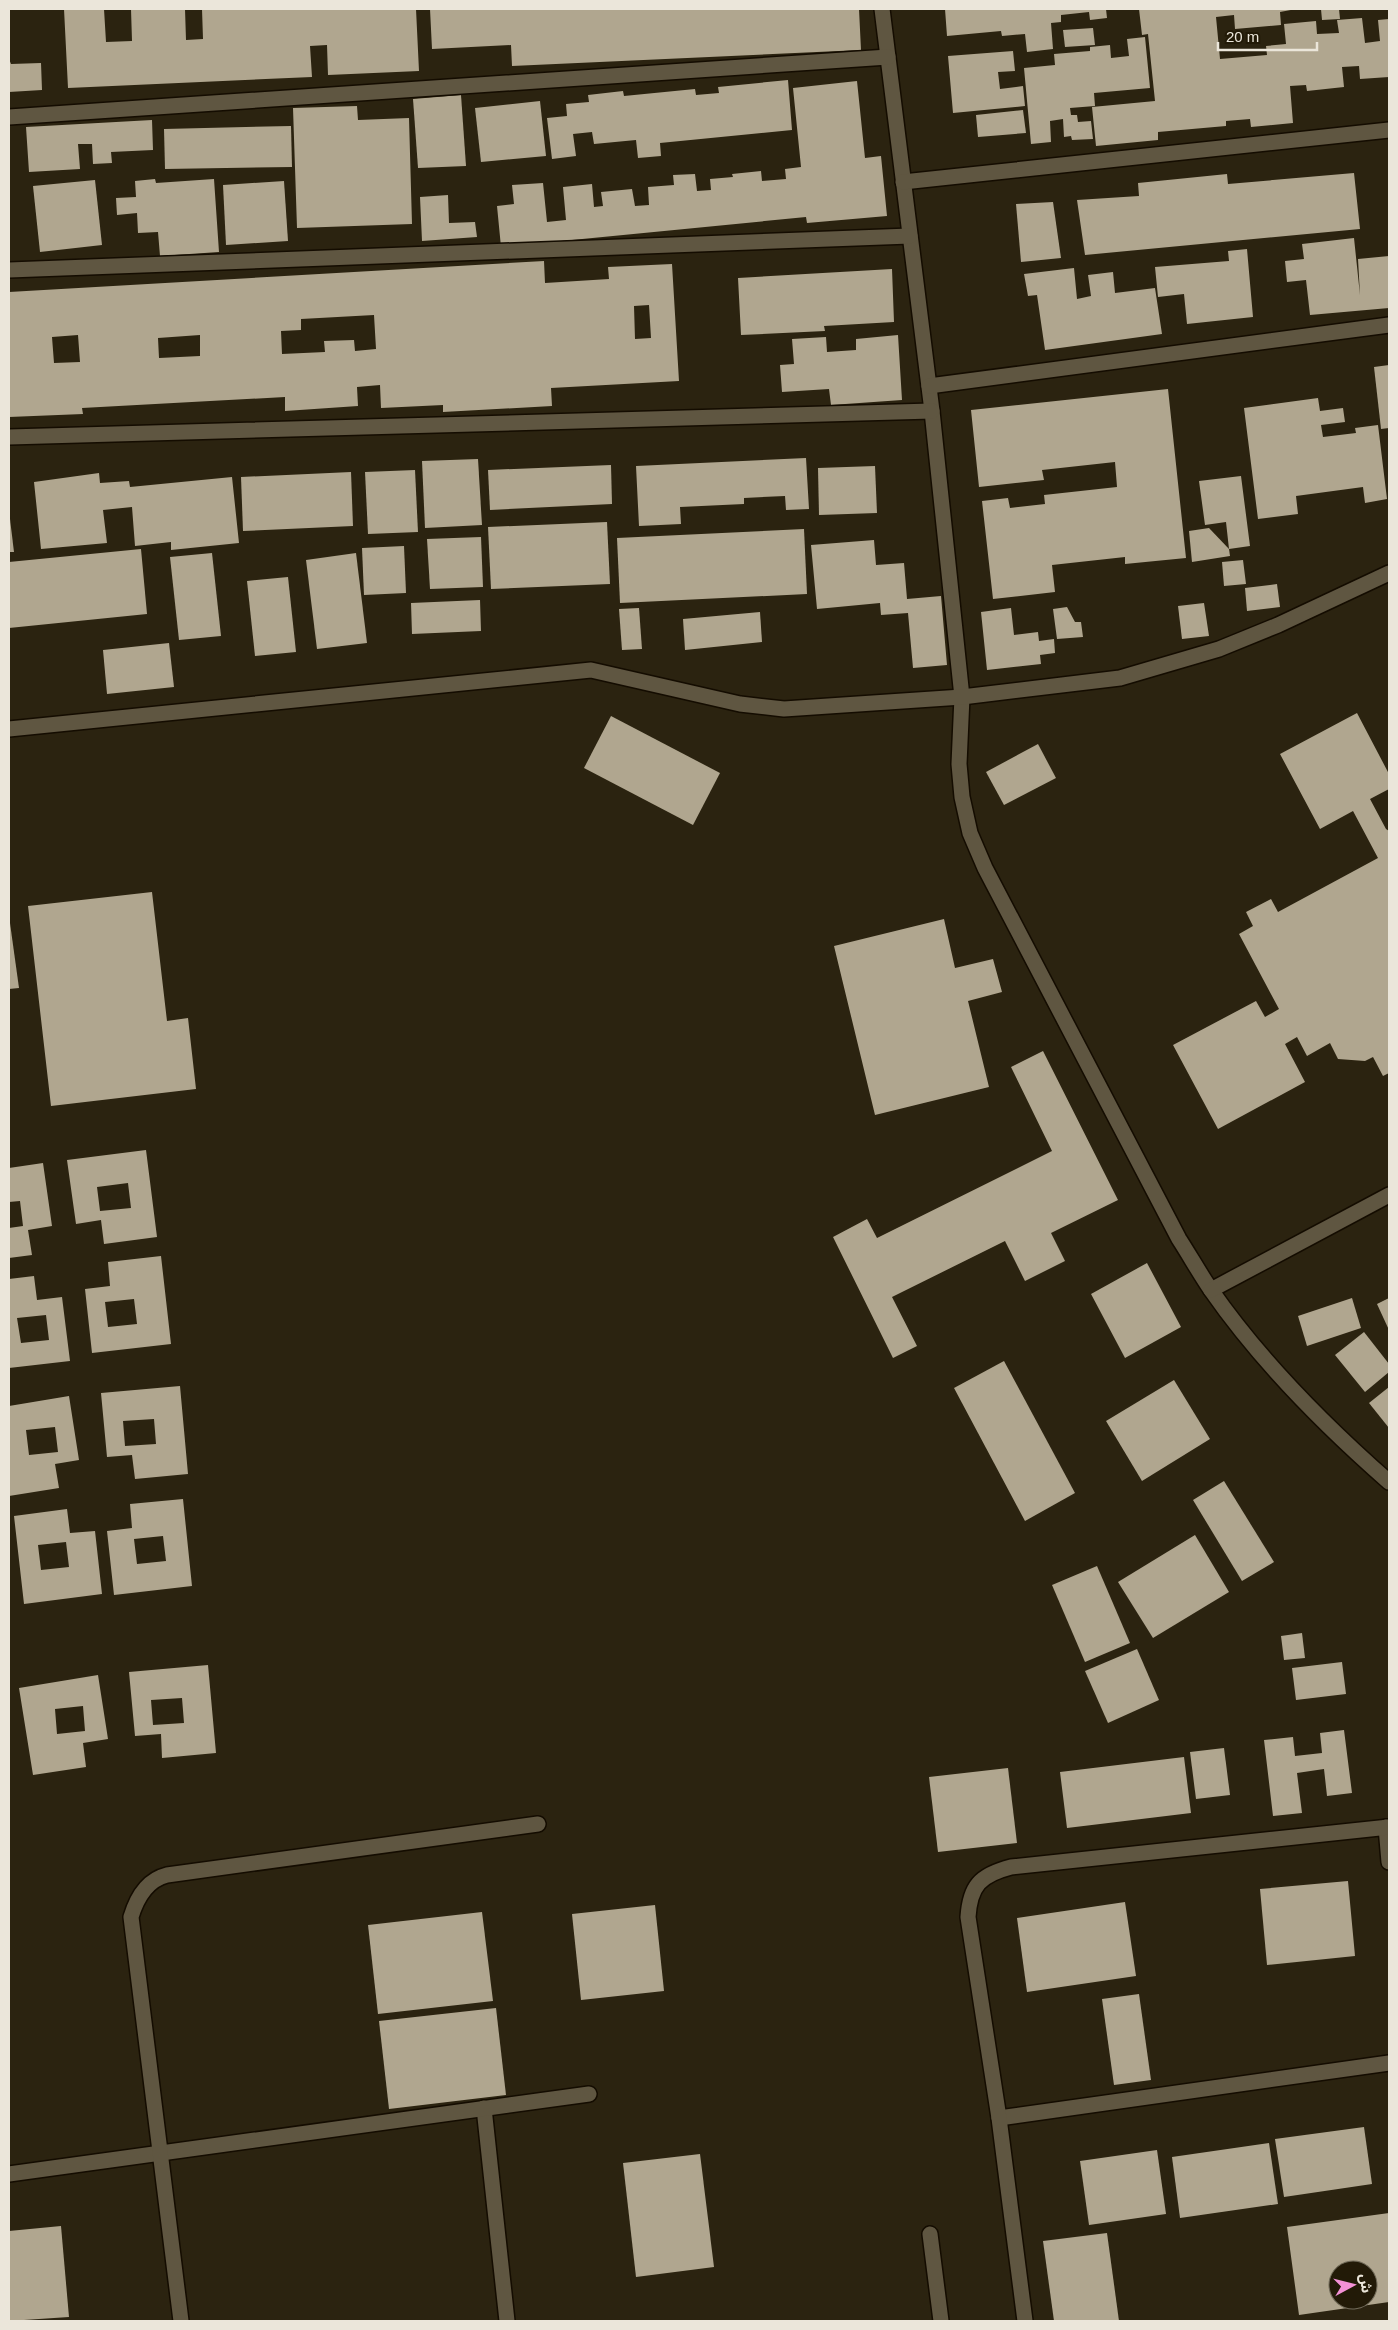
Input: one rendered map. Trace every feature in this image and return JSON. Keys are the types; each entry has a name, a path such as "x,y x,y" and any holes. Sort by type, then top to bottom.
{"street":[{"path":"882,9 932,411 962,697 959,764 962,797 970,833 985,868 1174,1230 1211,1290 1260,1353 1309,1406 1389,1482"},
{"path":"9,117 888,57"},
{"path":"904,182 1389,130"},
{"path":"9,270 910,236"},
{"path":"929,386 1389,325"},
{"path":"9,437 932,411"},
{"path":"9,729 591,670 740,704 784,709 962,697 1120,678 1229,645 1389,573"},
{"path":"1211,1290 1389,1195"},
{"path":"181,2321 131,1917 135,1904 149,1883 167,1874 538,1824"},
{"path":"1025,2321 999,2118 968,1918 969,1899 978,1883 993,1872 1011,1867 1387,1827 1389,1862"},
{"path":"999,2118 1389,2063"},
{"path":"9,2174 589,2094"},
{"path":"484,2108 507,2321"},
{"path":"930,2234 941,2321"}],"building":[{"path":"64,9 104,9 106,42 132,41 131,9 185,9 186,40 203,39 202,9 416,9 419,71 328,75 327,45 310,46 312,77 68,88"},
{"path":"430,9 859,9 861,50 512,66 511,45 432,49"},
{"path":"945,9 1106,9 1107,18 1090,20 1089,12 1061,15 1061,22 1051,23 1053,49 1027,52 1025,34 1002,36 1001,31 947,36"},
{"path":"1139,9 1296,9 1280,12 1281,25 1235,29 1234,15 1216,17 1220,59 1267,55 1266,46 1286,44 1284,24 1316,21 1317,34 1339,33 1337,20 1362,18 1365,43 1380,41 1378,20 1389,19 1389,77 1360,79 1359,66 1342,67 1344,87 1307,91 1306,85 1290,86 1293,123 1251,127 1250,119 1226,121 1226,126 1158,132 1158,140 1096,146 1092,107 1155,101 1148,34 1142,35"},
{"path":"1321,9 1339,9 1340,19 1322,20"},
{"path":"1093,28 1095,45 1065,47 1063,30"},
{"path":"1145,37 1150,88 1094,93 1095,106 1070,108 1071,115 1077,115 1078,122 1091,121 1093,139 1072,140 1071,136 1064,137 1063,119 1050,121 1051,142 1031,144 1024,68 1055,65 1054,54 1090,51 1090,47 1110,45 1111,58 1129,56 1127,39"},
{"path":"1013,51 1015,71 998,72 1000,89 1023,86 1025,106 953,113 948,56"},
{"path":"9,59 11,64 41,63 42,90 9,92"},
{"path":"788,80 792,130 660,143 661,156 638,158 636,140 594,144 592,132 573,134 576,156 552,159 547,118 567,116 566,104 589,102 588,95 623,91 624,96 695,89 696,95 719,93 718,87"},
{"path":"857,81 865,158 881,156 887,216 807,223 806,217 501,247 497,206 514,204 512,185 543,183 547,222 566,220 563,187 592,184 594,207 603,206 601,192 632,189 635,206 649,205 648,187 674,185 673,175 695,174 697,191 711,190 710,179 733,177 732,174 761,171 762,181 786,179 785,169 801,167 793,88"},
{"path":"461,95 466,166 418,168 413,99"},
{"path":"540,101 546,156 481,162 475,108"},
{"path":"357,106 358,120 409,118 412,224 297,228 293,108"},
{"path":"1023,110 1026,133 978,137 976,115"},
{"path":"152,120 153,150 111,152 112,163 93,164 92,144 78,144 80,169 29,172 26,127"},
{"path":"291,126 292,167 165,169 164,129"},
{"path":"1354,173 1360,229 1085,255 1077,200 1139,196 1138,183 1227,174 1228,184"},
{"path":"155,179 156,183 214,179 219,252 160,256 158,232 138,233 137,213 117,215 116,198 136,197 135,181"},
{"path":"95,180 102,245 40,252 33,186"},
{"path":"284,181 288,241 226,245 223,185"},
{"path":"448,195 449,223 475,222 477,237 422,241 420,197"},
{"path":"1053,202 1061,258 1021,262 1016,204"},
{"path":"1354,238 1360,295 1358,259 1389,256 1389,308 1310,315 1306,280 1287,282 1285,261 1304,259 1302,244"},
{"path":"1247,249 1253,317 1187,324 1184,294 1158,297 1155,267 1229,261 1228,251"},
{"path":"544,261 545,283 609,279 608,267 672,264 679,381 551,388 552,406 443,412 443,405 381,408 380,385 357,387 358,406 285,411 285,397 82,408 83,414 9,417 9,292","holes":["649,305 651,338 635,339 634,306","374,315 376,349 355,351 354,340 324,341 325,352 282,354 281,331 301,330 301,319","78,335 80,362 54,363 52,337","200,335 200,356 159,358 158,338"]},
{"path":"1074,268 1077,299 1091,296 1088,275 1113,272 1115,293 1155,288 1162,334 1045,350 1037,295 1028,296 1024,274"},
{"path":"892,269 894,322 824,326 825,331 741,335 738,278"},
{"path":"898,335 902,400 831,405 829,389 782,392 780,365 794,364 792,339 826,337 827,352 856,350 856,339"},
{"path":"1389,365 1389,428 1381,429 1374,367"},
{"path":"1168,389 1186,558 1125,564 1125,557 1052,565 1055,592 993,599 982,501 1008,498 1010,508 1045,504 1044,495 1117,487 1115,462 1042,470 1044,480 979,487 971,410"},
{"path":"1318,398 1320,411 1343,408 1345,422 1321,425 1323,437 1356,433 1355,428 1378,425 1387,499 1365,503 1363,487 1296,496 1298,514 1258,519 1244,408"},
{"path":"806,458 809,509 786,510 785,496 744,498 744,504 680,507 681,524 639,526 636,466"},
{"path":"478,459 482,525 425,528 422,461"},
{"path":"611,465 612,504 490,510 488,470"},
{"path":"875,466 877,513 819,515 818,468"},
{"path":"415,470 418,532 368,534 365,472"},
{"path":"351,472 353,526 243,531 241,477"},
{"path":"99,473 100,483 129,481 130,487 232,477 239,543 171,550 171,542 135,546 132,507 103,510 107,543 41,549 34,482"},
{"path":"1241,476 1250,546 1229,549 1226,522 1205,525 1199,481"},
{"path":"9,511 14,552 9,552"},
{"path":"607,522 610,584 491,589 488,527"},
{"path":"1209,528 1229,549 1230,556 1192,562 1189,531"},
{"path":"804,529 807,594 620,603 617,538"},
{"path":"481,537 483,587 430,589 427,539"},
{"path":"874,540 876,565 904,563 907,599 941,596 947,665 913,668 908,613 881,615 880,603 817,609 811,545"},
{"path":"404,546 406,593 364,595 362,548"},
{"path":"141,549 147,614 9,628 9,562"},
{"path":"212,553 221,636 179,640 170,557"},
{"path":"356,553 367,643 317,649 306,560"},
{"path":"1243,560 1246,584 1224,586 1222,562"},
{"path":"288,577 296,652 255,656 247,581"},
{"path":"1277,584 1280,607 1247,611 1245,588"},
{"path":"480,600 481,631 412,634 411,603"},
{"path":"1204,603 1209,636 1182,639 1178,606"},
{"path":"1067,607 1075,622 1081,622 1083,637 1057,639 1053,609"},
{"path":"639,608 642,649 622,650 619,609"},
{"path":"1011,608 1014,635 1038,632 1039,641 1054,639 1055,653 1040,655 1041,664 987,670 981,612"},
{"path":"760,612 762,642 685,650 683,619"},
{"path":"169,643 174,687 107,694 103,650"},
{"path":"1357,713 1389,774 1389,789 1370,799 1386,829 1389,831 1389,1073 1383,1076 1373,1057 1365,1061 1338,1059 1330,1043 1307,1056 1297,1037 1285,1044 1305,1082 1218,1129 1173,1045 1256,1001 1265,1017 1279,1009 1239,934 1253,926 1246,912 1271,899 1278,912 1378,858 1353,811 1320,829 1280,754"},
{"path":"611,716 720,773 693,825 584,768"},
{"path":"1038,744 1056,778 1004,805 986,772"},
{"path":"152,892 167,1021 188,1018 196,1089 51,1106 28,906"},
{"path":"9,916 19,988 9,989"},
{"path":"944,919 955,968 993,959 1002,992 968,1001 989,1087 875,1115 834,946"},
{"path":"1043,1051 1118,1200 1051,1233 1065,1261 1025,1281 1005,1241 892,1297 917,1346 893,1358 833,1237 867,1219 877,1238 1052,1151 1011,1067"},
{"path":"146,1150 157,1237 104,1244 101,1220 76,1224 67,1160","holes":["128,1183 131,1208 100,1211 97,1187"]},
{"path":"43,1163 52,1226 28,1230 32,1255 9,1258 9,1228 23,1226 20,1201 9,1202 9,1168"},
{"path":"161,1256 171,1344 92,1353 85,1289 110,1286 108,1262","holes":["134,1299 137,1324 108,1327 105,1302"]},
{"path":"1147,1263 1181,1327 1125,1358 1091,1294"},
{"path":"34,1276 37,1300 62,1297 70,1361 9,1368 9,1279","holes":["46,1315 49,1340 21,1343 17,1318"]},
{"path":"1352,1298 1361,1328 1307,1346 1298,1316"},
{"path":"1389,1298 1389,1330 1377,1304"},
{"path":"1364,1332 1389,1364 1389,1372 1365,1392 1335,1355"},
{"path":"1004,1361 1075,1493 1025,1521 954,1388"},
{"path":"1174,1380 1210,1439 1142,1481 1106,1421"},
{"path":"180,1386 188,1474 135,1479 132,1455 107,1457 101,1393","holes":["154,1419 156,1444 125,1446 123,1421"]},
{"path":"1389,1387 1389,1428 1369,1403"},
{"path":"69,1396 79,1460 55,1464 59,1488 9,1496 9,1406","holes":["55,1427 58,1452 29,1455 26,1430"]},
{"path":"1224,1481 1274,1562 1242,1581 1193,1500"},
{"path":"183,1499 192,1586 114,1595 107,1531 132,1528 130,1504","holes":["163,1536 166,1561 137,1564 134,1539"]},
{"path":"67,1509 70,1533 95,1531 102,1594 24,1604 14,1516","holes":["66,1542 69,1567 41,1570 38,1545"]},
{"path":"1195,1535 1229,1592 1153,1638 1118,1582"},
{"path":"1097,1566 1130,1643 1085,1662 1052,1585"},
{"path":"1302,1633 1305,1658 1284,1660 1281,1636"},
{"path":"1137,1649 1159,1700 1108,1723 1085,1671"},
{"path":"1342,1662 1346,1694 1296,1700 1292,1668"},
{"path":"208,1665 216,1753 162,1758 161,1734 135,1736 129,1672","holes":["182,1698 184,1723 153,1725 151,1700"]},
{"path":"98,1675 108,1739 83,1743 86,1767 33,1775 19,1688","holes":["83,1706 85,1731 57,1734 55,1709"]},
{"path":"1344,1730 1352,1793 1327,1796 1324,1769 1297,1773 1302,1813 1273,1816 1264,1740 1293,1737 1295,1756 1322,1753 1320,1733"},
{"path":"1224,1748 1230,1795 1196,1799 1190,1752"},
{"path":"1184,1757 1191,1813 1067,1828 1060,1772"},
{"path":"1008,1768 1017,1843 938,1852 929,1777"},
{"path":"1348,1881 1355,1956 1267,1965 1260,1889"},
{"path":"1125,1902 1136,1976 1027,1992 1017,1918"},
{"path":"655,1905 664,1991 581,2000 572,1914"},
{"path":"482,1912 493,2001 378,2014 368,1925"},
{"path":"1139,1994 1151,2080 1114,2085 1102,1999"},
{"path":"496,2008 506,2095 389,2109 379,2021"},
{"path":"1364,2127 1372,2184 1284,2197 1275,2139"},
{"path":"1269,2143 1278,2204 1180,2218 1172,2157"},
{"path":"1157,2150 1166,2214 1089,2225 1080,2161"},
{"path":"700,2154 714,2267 636,2277 623,2163"},
{"path":"1389,2213 1389,2302 1378,2304 1378,2260 1328,2260 1328,2310 1334,2310 1299,2315 1287,2227"},
{"path":"61,2226 69,2317 9,2321 9,2231"},
{"path":"1107,2233 1119,2321 1054,2321 1043,2241"}]}
